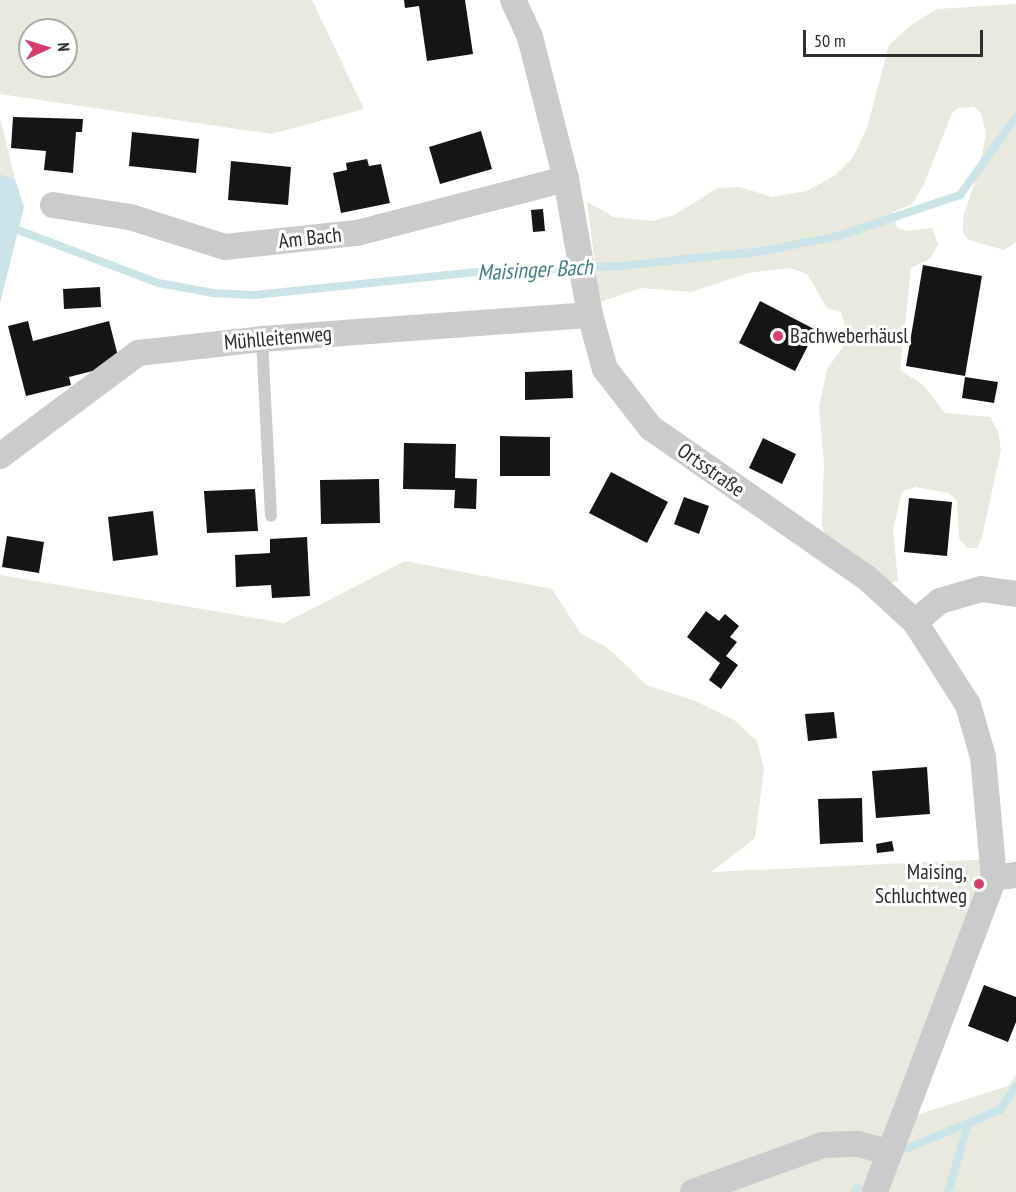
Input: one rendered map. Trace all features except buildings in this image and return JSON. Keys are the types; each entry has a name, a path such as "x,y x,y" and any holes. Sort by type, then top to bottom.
{"street":[{"name":"Ortsstraße","path":"513,0 530,37 566,179 588,302 605,369 651,428 867,578 915,622 968,705 983,757 1005,877"},
{"name":"Am Bach","path":"53,205 130,218 225,247 357,233 566,179"},
{"name":"Mühlleitenweg","path":"0,456 138,353 588,302"},
{"path":"915,622 940,600 981,588 1016,594"},
{"path":"875,1192 888,1152 1005,877"},
{"path":"693,1192 823,1145 858,1144 888,1152"}],"lane":[{"path":"262,339 271,516"}],"shaded area":[{"path":"0,0 312,0 364,109 272,134 0,94"},
{"path":"1016,4 1016,242 1004,250 969,240 963,233 963,217 979,170 986,133 981,113 974,107 958,108 952,113 924,184 912,204 893,212 897,228 908,231 932,228 938,244 930,259 911,268 900,370 923,385 945,413 990,417 998,431 1001,450 982,537 977,548 967,548 959,538 957,501 949,493 915,487 902,492 893,530 898,581 884,584 826,537 822,526 824,463 819,407 827,369 843,347 845,326 841,312 827,308 807,274 790,268 748,273 691,292 641,288 600,302 587,202 614,217 652,221 674,215 718,188 740,187 772,197 807,191 834,176 853,157 867,128 889,45 911,25 937,9"},
{"path":"0,118 15,179 0,174"},
{"path":"405,561 552,589 581,634 608,648 646,685 693,700 734,720 757,741 764,769 755,838 711,872 992,859 901,1120 1008,1086 1016,1075 1016,1192 0,1192 0,575 284,623"}],"water":[{"path":"0,174 15,179 24,207 0,303"}],"waterway":[{"name":"Maisinger Bach","path":"18,230 158,283 213,293 254,295 477,272 621,266 763,251 838,236 960,195 1016,117"},
{"path":"905,1149 1000,1110 1016,1086"},
{"path":"948,1192 968,1123"},
{"path":"854,1192 858,1187"}],"place":[{"name":"Bachweberhäusl","path":"778,336"},
{"name":"Maising, Schluchtweg","path":"979,884"}]}
